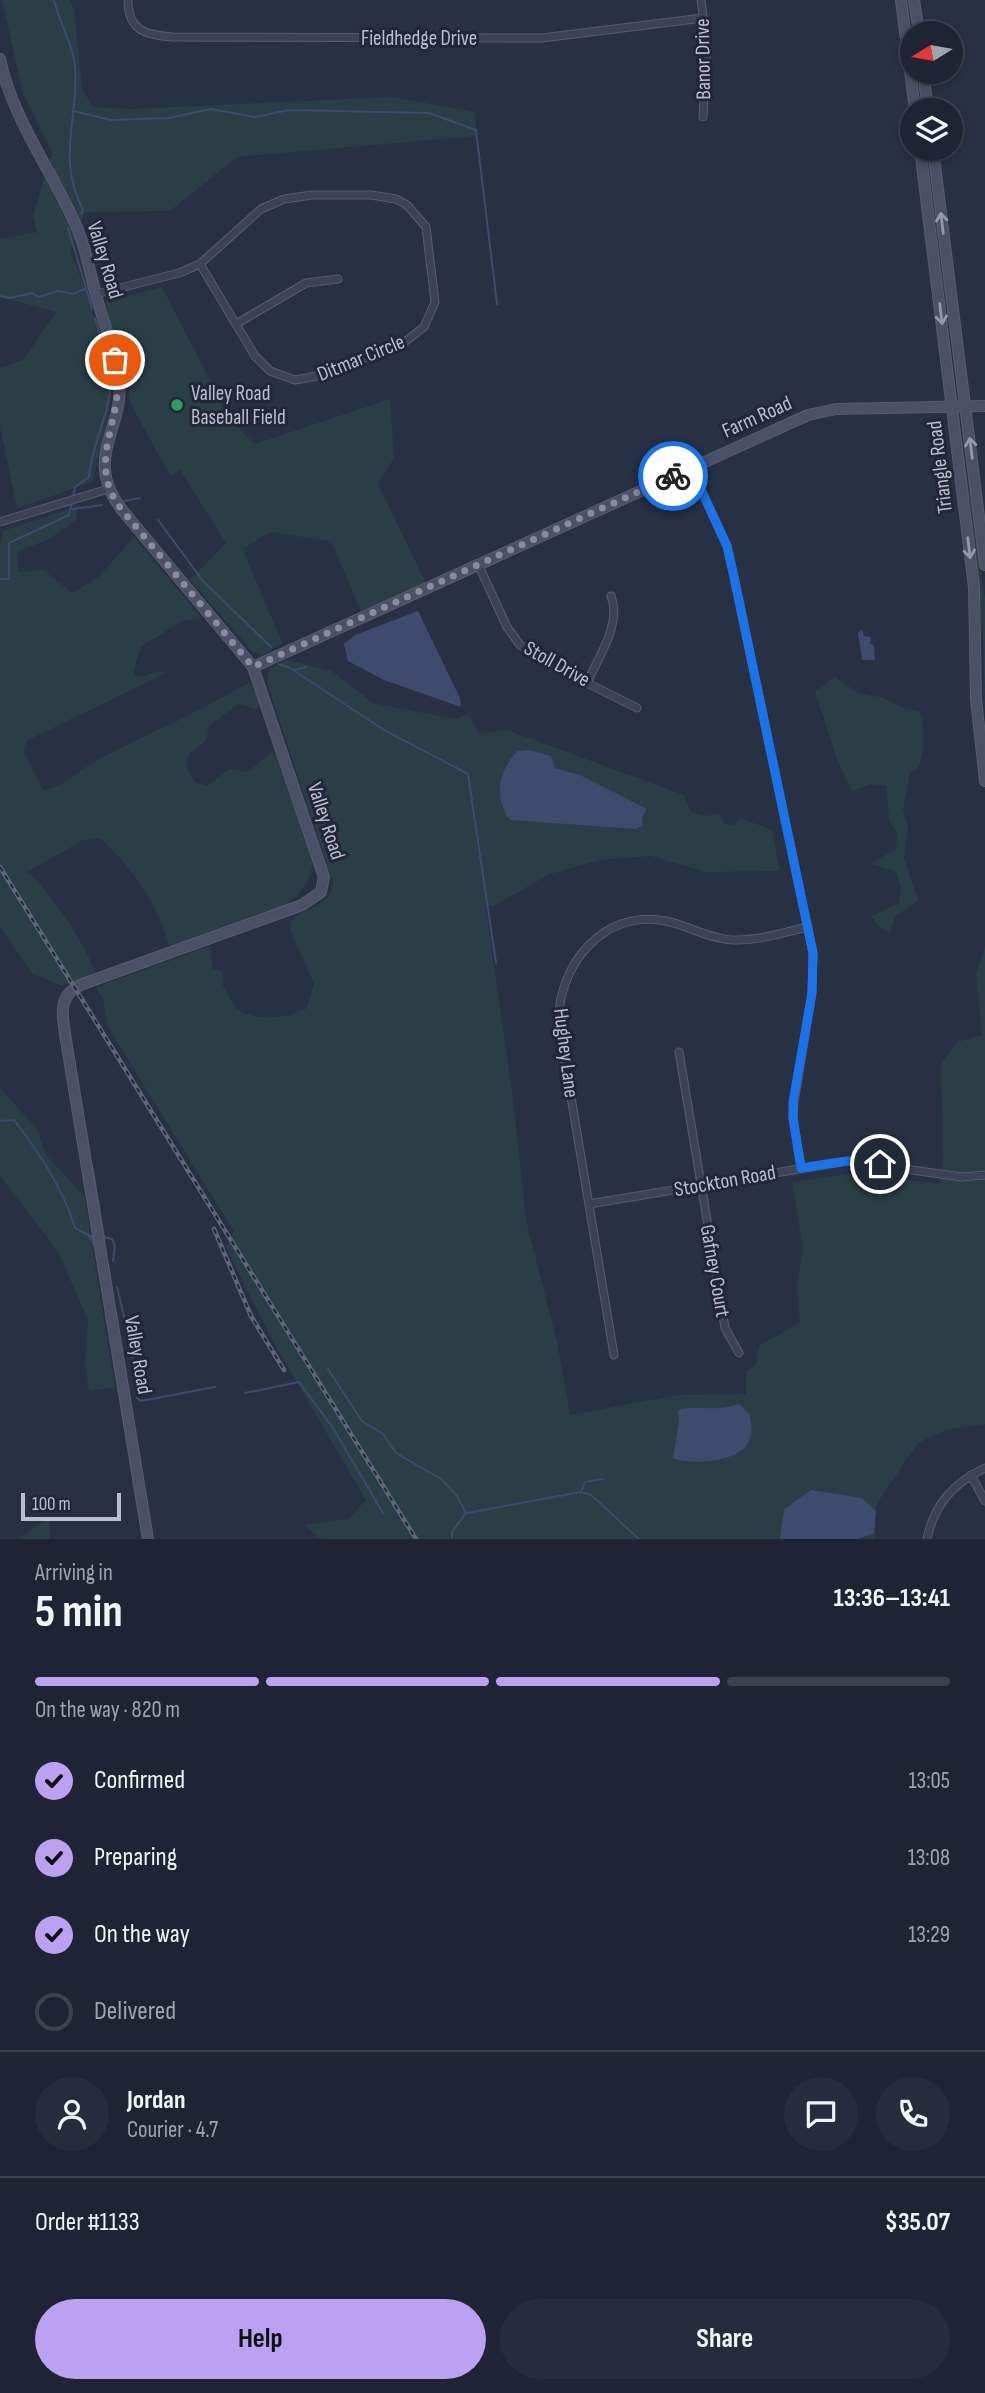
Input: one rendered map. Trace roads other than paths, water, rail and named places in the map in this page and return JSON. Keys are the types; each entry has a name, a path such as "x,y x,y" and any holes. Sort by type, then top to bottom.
{"street":[{"name":"Fieldhedge Drive","path":"128,0 128,12 135,28 148,35 173,37 542,38 703,18"},
{"name":"Banor Drive","path":"701,0 707,47 703,117"},
{"path":"901,0 913,98"},
{"path":"914,0 917,21"},
{"name":"Valley Road","path":"0,59 11,100 79,233 120,383 118,406 105,455 104,477 108,489 122,510 253,667 322,868 324,883 321,892 302,905 80,985 62,1001 70,1068 148,1539"},
{"name":"Triangle Road","path":"922,161 976,610 976,699 985,781"},
{"name":"Triangle Road","path":"935,161 985,565"},
{"name":"Ditmar Circle","path":"96,294 179,273 200,264 261,209 298,195 371,195 396,199 417,214 426,227 435,302 428,321 407,341 322,375 295,380 282,377 262,365 200,264"},
{"path":"236,324 306,283 338,279"},
{"name":"Farm Road","path":"253,667 691,468 824,411 985,406"},
{"path":"691,468 727,546 815,966 793,1118 801,1168"},
{"path":"0,522 108,489"},
{"name":"Stoll Drive","path":"478,564 507,627 520,645 547,663 588,681 637,708"},
{"path":"588,681 614,617 611,596"},
{"name":"Hughey Lane","path":"614,1355 558,1007 562,986 576,958 598,936 614,928 645,920 666,921 730,940 808,927"},
{"name":"Gafney Court","path":"679,1052 725,1328 739,1353"},
{"name":"Stockton Road","path":"589,1204 856,1161 962,1177 985,1175"},
{"path":"927,1539 931,1520 945,1496 971,1475 985,1468"},
{"path":"971,1475 985,1501"}],"water":[{"path":"418,611 460,698 461,707 384,680 348,661 344,644 355,635"},
{"path":"862,629 864,636 871,637 870,644 874,645 875,660 862,660 858,633"},
{"path":"529,750 551,756 555,768 580,775 647,809 642,817 643,825 636,829 510,820 501,803 500,784 512,758 518,751"},
{"path":"739,1404 750,1415 751,1426 750,1440 743,1449 713,1461 691,1462 673,1458 679,1421 678,1410 721,1408"},
{"path":"811,1490 862,1498 876,1511 874,1533 858,1539 780,1539 784,1509"}],"waterway":[{"path":"54,0 72,50 75,67 70,155 75,191 83,210 81,213"},
{"path":"73,111 111,120 169,118 211,109 255,117 289,110 429,113 476,130 497,304"},
{"path":"68,228 92,308"},
{"path":"0,296 9,298 32,293 38,297 58,291 73,294 87,288"},
{"path":"73,496 75,487 89,477 109,398 109,368 95,318"},
{"path":"124,501 140,498"},
{"path":"0,579 9,579 9,543 69,515 72,502"},
{"path":"72,509 102,505"},
{"path":"158,520 203,581 271,647"},
{"path":"279,664 290,668 384,730 468,774 496,963"},
{"path":"294,670 306,667"},
{"path":"0,1121 14,1120 49,1171 75,1228 92,1237"},
{"path":"92,1165 104,1237 112,1239 115,1246 113,1261"},
{"path":"90,1236 94,1246"},
{"path":"117,1287 128,1333 137,1398 141,1401 215,1387"},
{"path":"328,1369 362,1421 383,1434 396,1453 441,1479 457,1496 466,1513 452,1532 452,1539"},
{"path":"245,1393 299,1382 333,1428 383,1513"},
{"path":"582,1490 585,1482 603,1479"},
{"path":"467,1513 581,1492 591,1495 639,1539"}],"railway":[{"path":"0,867 416,1539"},
{"path":"214,1229 251,1316 284,1370"}],"place":[{"name":"Valley Road Baseball Field","path":"177,405"}]}
